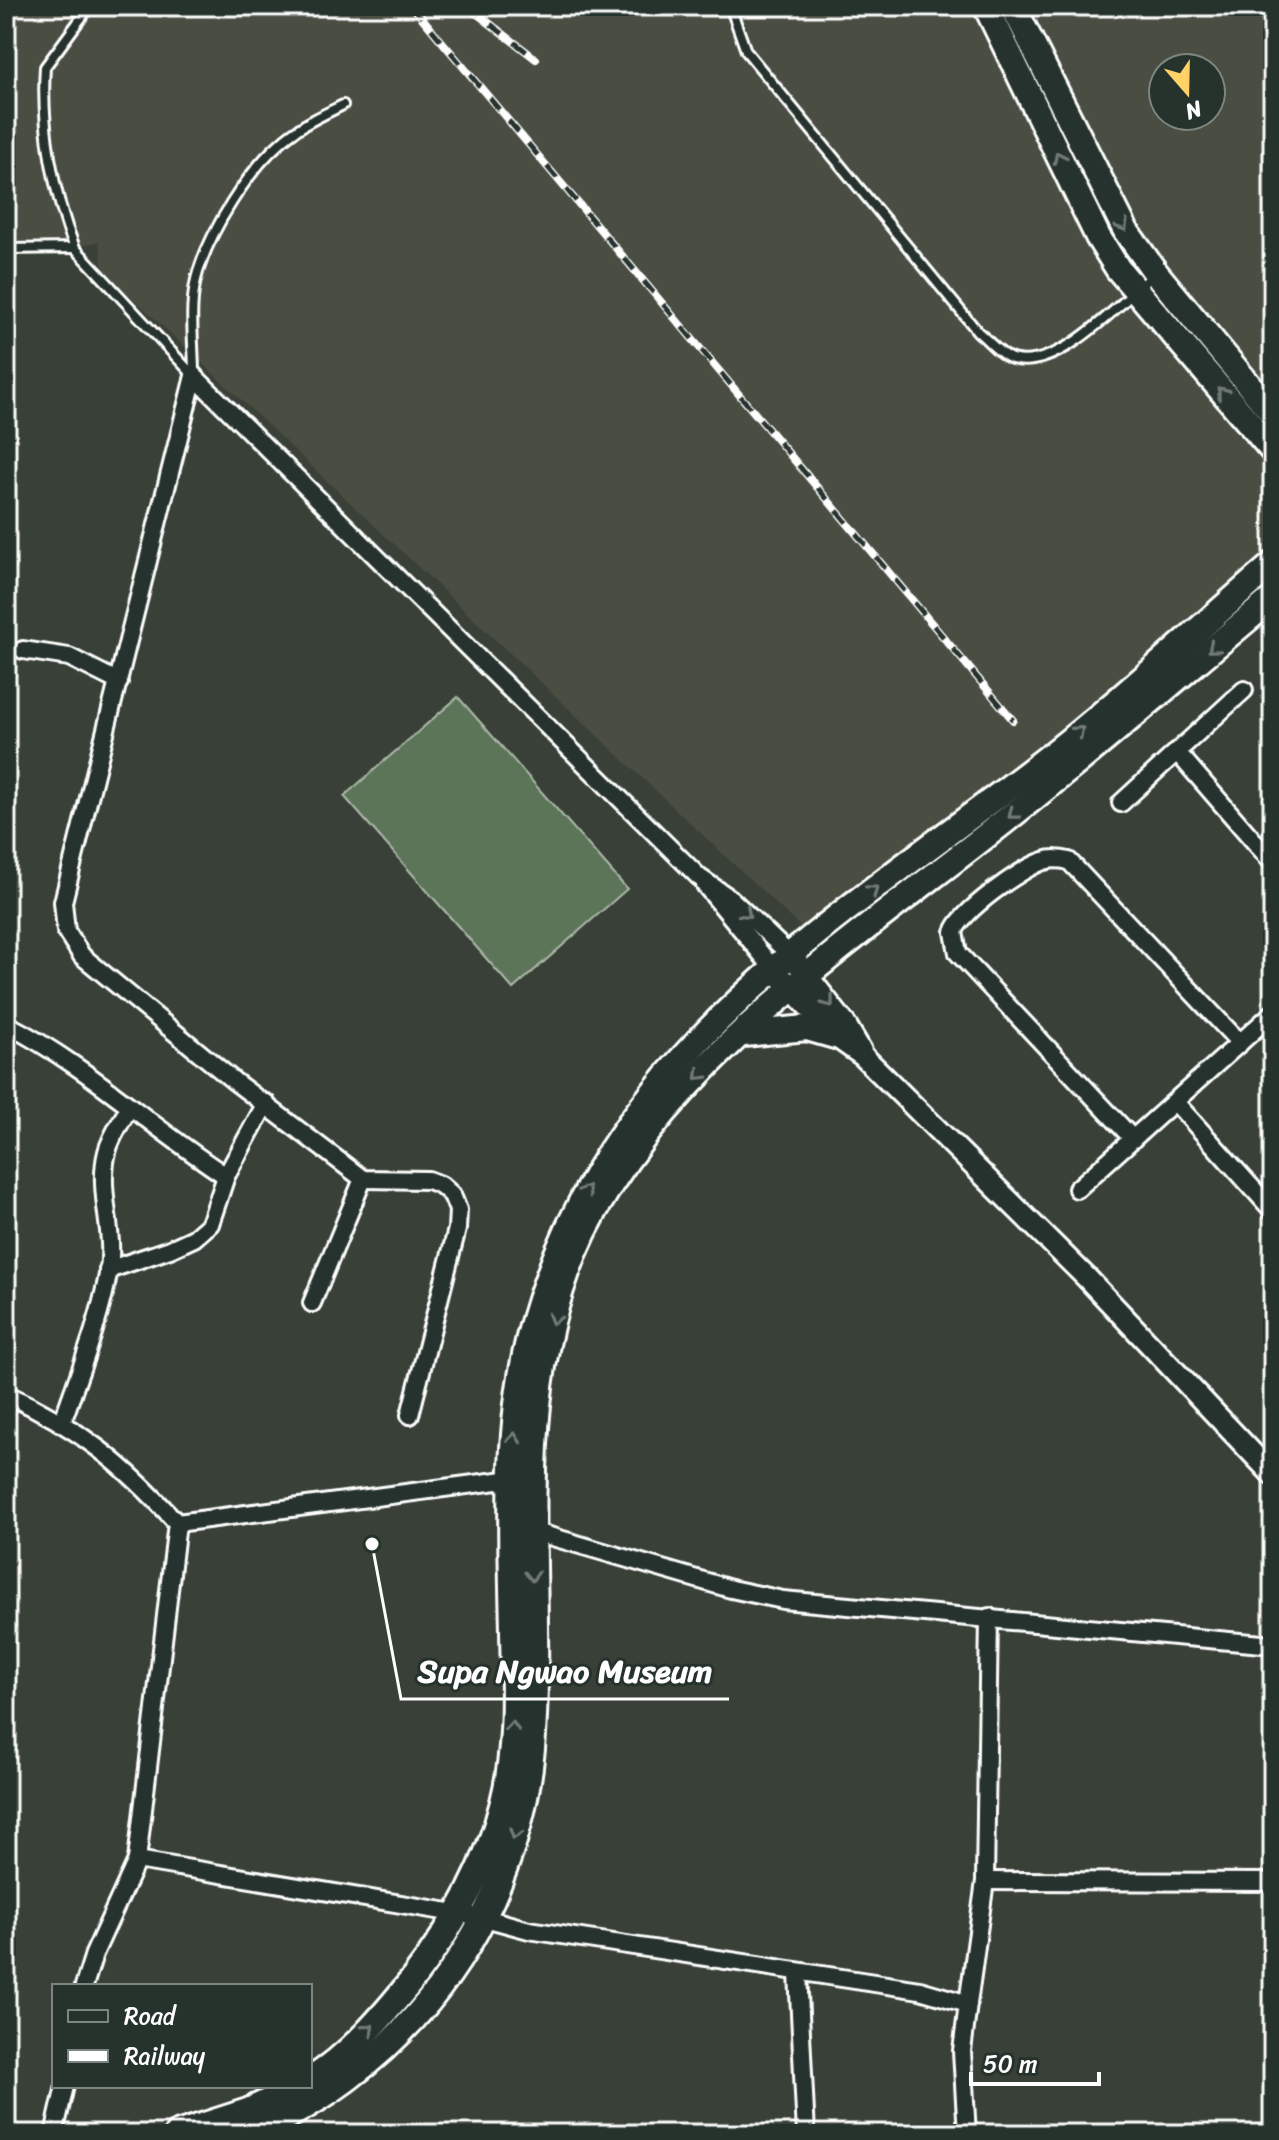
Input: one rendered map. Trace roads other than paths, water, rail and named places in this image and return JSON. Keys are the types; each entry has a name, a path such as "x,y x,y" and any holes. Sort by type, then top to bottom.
{"main road":[{"path":"986,6 1030,69 1089,192 1273,414"},
{"path":"1013,6 1030,69"},
{"path":"1089,192 1098,237 1136,289 1273,451"},
{"path":"1169,328 1188,312"},
{"path":"312,2078 352,2046 389,2008 458,1913 494,1834 504,1798 511,1749 522,1478 518,1407 530,1333 546,1279 571,1217 643,1101 679,1059 781,960 1059,749 1273,564"},
{"path":"246,2134 330,2090 409,2026 452,1973 485,1918 518,1827 532,1753 532,1531 522,1478 546,1346 566,1278 584,1231 613,1182 653,1127 697,1077 801,983 1055,781 1273,598"},
{"path":"744,1034 807,1028 835,1036"},
{"path":"177,2134 248,2111 296,2088"}],"street":[{"path":"194,376 63,902 66,931 82,956 320,1148 363,1179 428,1180 452,1195 458,1210 457,1229 410,1415"},
{"path":"194,376 781,960 854,1036 862,1055"},
{"path":"23,650 69,657 119,682"},
{"path":"1121,803 1244,690"},
{"path":"1177,752 1273,863"},
{"path":"1133,1139 958,953 954,932 964,915 1031,866 1055,858 1069,861 1240,1043"},
{"path":"801,983 835,1036 862,1055 1086,1277 1273,1475"},
{"path":"1077,1189 1273,1013"},
{"path":"6,1024 47,1047 226,1176"},
{"path":"1175,1102 1273,1211"},
{"path":"108,1270 194,1238 210,1224 226,1176 266,1103"},
{"path":"62,1423 91,1338 108,1270 111,1227 104,1169 113,1136 129,1108"},
{"path":"312,1303 363,1179"},
{"path":"6,1394 93,1441 145,1488 177,1523 137,1860 94,1954 85,1984"},
{"path":"177,1523 522,1478"},
{"path":"532,1531 731,1589 783,1600 1273,1645"},
{"path":"967,2134 962,2051 985,1881 989,1617"},
{"path":"137,1860 458,1913 529,1930 920,1990 968,2004"},
{"path":"985,1881 1273,1882"},
{"path":"798,1973 806,2134"},
{"path":"54,2134 65,2088"}],"lane":[{"path":"90,6 45,67 49,146 75,248 194,376"},
{"path":"730,6 746,51 978,332 1010,359 1036,361 1063,351 1156,273"},
{"path":"1258,6 1273,24"},
{"path":"194,376 193,309 198,272 217,227 279,143 307,123 343,105"},
{"path":"6,249 75,248"}],"railway":[{"path":"412,6 1013,720"},
{"path":"467,6 536,59"}],"place":[{"name":"Supa Ngwao Museum","path":"372,1544"}]}
